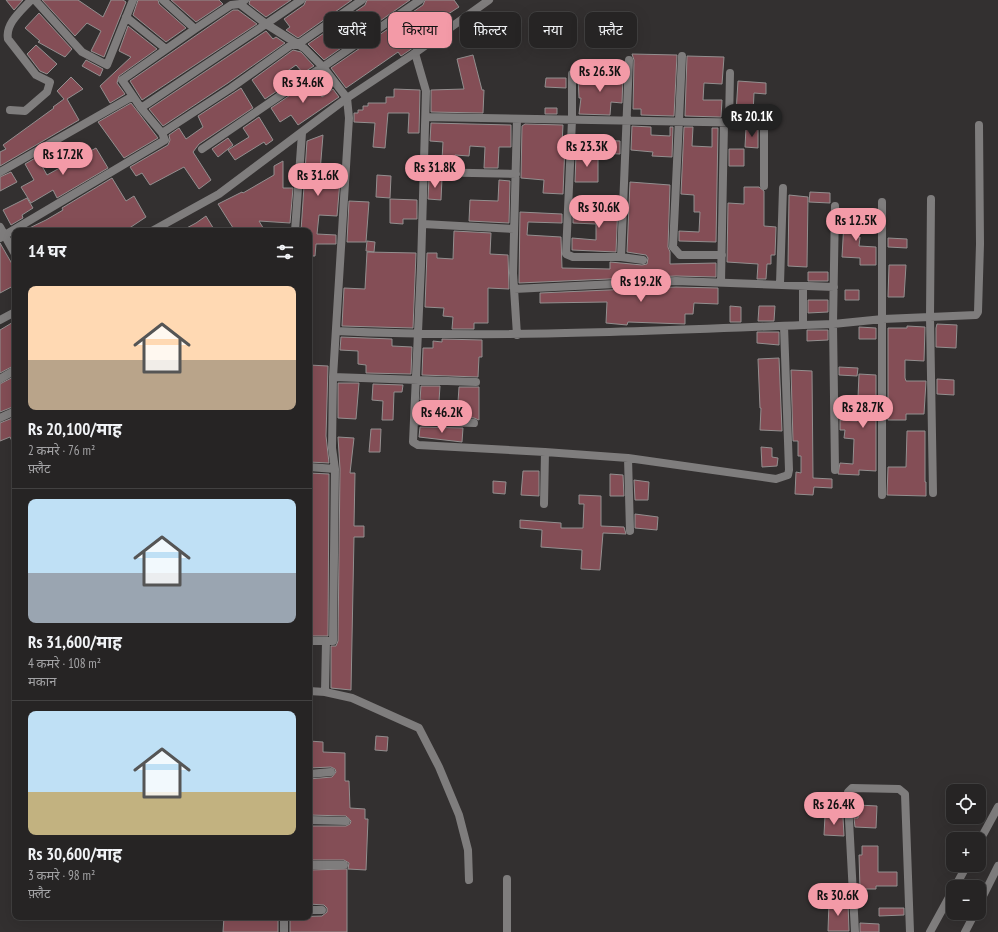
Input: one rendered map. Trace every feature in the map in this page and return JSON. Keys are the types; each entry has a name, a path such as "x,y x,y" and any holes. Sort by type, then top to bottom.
{"street":[{"path":"10,110 25,111 47,92 50,82 36,75 8,40 7,33 9,26 31,0"},
{"path":"35,0 82,52 87,56 108,65 133,0"},
{"path":"163,0 195,29"},
{"path":"223,0 231,5"},
{"path":"141,108 301,0"},
{"path":"162,133 231,88 291,45 297,45 362,0"},
{"path":"202,149 420,0"},
{"path":"163,228 219,194 347,98 415,53 489,0"},
{"path":"16,228 165,140 162,133 141,108 122,80 231,5 243,2 266,24 297,45 304,48 323,67 347,98 349,118 333,377 332,448 335,469 333,641 312,641"},
{"path":"126,17 166,49"},
{"path":"415,53 426,91 426,117 419,335 413,442 418,445 628,458 776,479 788,475 784,326"},
{"path":"682,56 673,247 680,255 722,255"},
{"path":"621,257 629,60"},
{"path":"721,282 726,123 730,72"},
{"path":"572,74 572,120 566,254 573,257 621,257 643,260"},
{"path":"0,172 133,96"},
{"path":"426,117 627,122 760,123 764,126 764,186"},
{"path":"516,119 514,289 517,335"},
{"path":"336,330 419,335 517,335 833,324 883,319 976,315 978,312 980,244 979,125"},
{"path":"295,228 302,133"},
{"path":"424,172 516,174"},
{"path":"780,284 783,188"},
{"path":"931,199 930,317 933,493"},
{"path":"882,202 882,495"},
{"path":"835,206 833,324 835,470"},
{"path":"423,224 514,228"},
{"path":"0,227 2,236 12,250"},
{"path":"2,236 12,230"},
{"path":"514,289 623,283 721,282 834,287"},
{"path":"803,286 804,325"},
{"path":"0,320 12,314"},
{"path":"0,378 12,372"},
{"path":"333,377 476,382"},
{"path":"0,418 12,412"},
{"path":"415,421 474,423"},
{"path":"544,504 545,452"},
{"path":"628,458 630,531"},
{"path":"312,467 335,469"},
{"path":"325,692 326,641"},
{"path":"312,691 325,692 352,698 419,728 439,767 459,814 468,850 469,880"},
{"path":"312,774 331,772"},
{"path":"855,932 848,801 848,792 852,788 899,789 905,794 910,932"},
{"path":"984,832 998,807"},
{"path":"312,820 346,821"},
{"path":"312,866 344,865"},
{"path":"986,890 998,866"},
{"path":"507,879 507,932"},
{"path":"930,932 946,903"},
{"path":"312,910 322,910"},
{"path":"284,920 284,932"},
{"path":"965,932 971,920"}],"building":[{"path":"6,0 23,0 14,10"},
{"path":"42,0 78,0 103,17 111,0 123,0 126,2 104,57 91,51 101,31 87,23 75,36"},
{"path":"138,0 158,0 159,4 186,28 166,42 133,15"},
{"path":"171,0 219,0 223,4 196,22"},
{"path":"250,0 291,0 266,17 249,4"},
{"path":"306,0 352,0 335,12 324,12 324,20 298,38 286,30 290,27 284,19 304,5"},
{"path":"367,0 410,0 393,12 388,12 388,15 380,21 380,12 355,12 365,5"},
{"path":"425,0 454,0 459,7 451,12 413,12 423,5"},
{"path":"233,10 238,10 257,24 142,100 130,81"},
{"path":"39,13 72,49 65,57 38,42 40,41 25,28"},
{"path":"128,26 157,49 119,76 117,83 125,94 110,103 100,86 131,57 119,51"},
{"path":"388,29 388,48 413,48 401,56 398,52 346,88 331,68 360,48 380,48 380,34"},
{"path":"266,31 273,39 276,37 285,43 163,126 149,109"},
{"path":"324,33 324,48 341,48 324,60 308,44"},
{"path":"36,45 57,64 47,74 40,71 27,54"},
{"path":"293,50 301,52 314,66 303,73 296,65 279,77 286,85 265,99 252,80"},
{"path":"632,54 677,55 674,116 641,115 641,109 633,109 634,60"},
{"path":"473,55 482,90 484,90 483,113 431,112 431,90 464,89 457,59"},
{"path":"687,56 724,57 722,84 704,83 703,100 722,100 721,117 685,116"},
{"path":"86,60 103,69 100,76 82,66"},
{"path":"603,74 623,75 622,103 611,102 610,115 579,114 581,98 579,98 578,75 603,76"},
{"path":"71,77 83,89 67,99 79,120 0,166 0,152 6,149 3,145 64,99 57,91"},
{"path":"546,78 566,78 566,88 545,87"},
{"path":"311,81 322,97 333,89 339,97 298,125 291,115 280,122 271,108"},
{"path":"738,81 766,83 766,94 754,93 753,114 736,113"},
{"path":"241,88 253,108 199,144 193,152 211,180 199,189 184,167 150,185 142,173 136,176 130,167 168,145 170,140 169,135 179,128 186,139 203,127 198,116"},
{"path":"394,89 420,90 419,133 408,133 409,113 388,113 385,148 373,147 375,123 354,122 354,113 358,113 358,110 363,110 363,106 368,106 368,103 386,103 386,97 394,97"},
{"path":"131,103 158,138 124,158 98,122"},
{"path":"545,108 557,108 557,114 545,114"},
{"path":"259,117 273,140 266,145 264,142 235,160 228,150 249,137 243,128"},
{"path":"431,123 511,125 511,147 499,147 498,168 484,168 485,147 470,146 469,156 455,155 454,167 429,167 430,160 442,160 443,142 430,141"},
{"path":"525,124 563,125 562,144 565,144 563,194 543,193 544,180 521,178 522,126"},
{"path":"632,126 651,127 651,135 670,136 670,127 673,127 672,157 652,156 653,152 631,150"},
{"path":"684,127 693,127 692,146 712,147 712,128 718,128 716,242 679,241 679,231 699,232 700,212 694,212 694,195 681,194"},
{"path":"746,128 758,129 758,148 745,147"},
{"path":"323,135 320,172 323,172 322,180 340,181 337,216 319,215 317,234 336,235 336,244 316,244 315,256 312,256 312,228 301,228 307,141"},
{"path":"228,138 233,145 218,157 212,149"},
{"path":"599,140 620,141 620,154 598,153"},
{"path":"96,148 108,168 57,198 53,190 31,203 21,187 34,180 25,164 37,157 47,175"},
{"path":"729,149 744,149 744,166 729,166"},
{"path":"576,154 598,154 598,182 575,182"},
{"path":"283,161 283,188 293,188 290,223 259,221 263,228 233,228 218,204 242,192 243,193 274,175 274,166"},
{"path":"11,172 17,182 0,191 0,177"},
{"path":"377,175 391,176 390,198 376,197"},
{"path":"112,178 126,201 134,196 146,217 130,228 29,228 63,210 62,208"},
{"path":"429,178 442,178 441,200 428,199"},
{"path":"499,180 510,181 509,223 469,221 470,200 498,201"},
{"path":"630,182 670,185 668,247 670,252 670,264 716,263 716,277 676,276 519,283 520,212 562,214 562,223 528,222 527,235 561,237 562,268 610,269 610,262 642,265 647,264 648,258 646,255 627,252"},
{"path":"744,187 759,187 764,191 764,226 776,227 775,255 771,255 771,264 767,264 766,279 757,279 758,264 727,262 728,203 744,204"},
{"path":"810,192 830,193 830,203 809,202"},
{"path":"789,195 808,197 807,267 788,266"},
{"path":"27,198 33,208 22,215 23,218 11,225 3,210"},
{"path":"390,199 417,200 417,219 403,219 403,224 390,223"},
{"path":"349,201 369,202 366,242 347,242"},
{"path":"597,201 618,202 616,252 572,250 572,238 596,240 596,224 573,223 573,214 597,215"},
{"path":"840,213 857,214 855,237 860,237 859,246 876,247 876,265 860,265 860,258 842,257 844,222 840,222"},
{"path":"206,216 213,228 187,228"},
{"path":"454,231 491,233 490,254 508,255 509,289 488,288 488,323 474,323 474,329 452,329 453,317 443,316 444,308 425,307 427,253 437,253 437,258 453,259"},
{"path":"888,238 907,239 907,248 888,247"},
{"path":"367,241 375,242 374,252 366,251"},
{"path":"0,243 12,264 12,287 0,293"},
{"path":"367,252 416,253 413,328 342,326 344,288 365,289"},
{"path":"889,265 906,265 904,297 888,297"},
{"path":"808,272 828,272 828,281 808,281"},
{"path":"676,287 718,288 718,304 694,303 693,314 685,314 685,324 628,322 627,325 606,323 607,302 540,303 540,293"},
{"path":"845,290 859,290 859,300 845,300"},
{"path":"808,300 828,300 828,312 808,313"},
{"path":"730,306 741,307 741,322 730,322"},
{"path":"759,306 775,306 774,321 758,321"},
{"path":"12,323 12,367 0,373 0,330"},
{"path":"937,324 957,325 956,348 936,347"},
{"path":"907,326 925,327 924,361 905,360 906,381 926,381 924,414 906,414 906,420 888,420 888,328 907,328"},
{"path":"859,327 876,328 876,339 859,339"},
{"path":"807,330 828,330 828,340 807,341"},
{"path":"757,332 779,332 779,345 757,343"},
{"path":"341,337 392,339 392,346 412,347 411,374 366,373 366,365 358,364 358,351 340,350"},
{"path":"442,339 482,340 482,357 479,357 478,377 422,375 423,348 433,348 433,341 442,342"},
{"path":"779,358 782,431 760,430 761,408 758,359"},
{"path":"312,365 328,366 326,436 329,463 312,462"},
{"path":"839,367 858,368 857,376 839,375"},
{"path":"791,370 812,371 813,478 832,479 832,488 814,487 813,495 795,494 796,472 801,473 801,456 798,456 798,441 793,441"},
{"path":"859,374 876,375 876,471 859,470 859,475 838,474 840,463 853,464 854,439 844,438 845,430 840,430 840,420 857,421"},
{"path":"12,378 12,407 0,412 0,384"},
{"path":"937,379 954,380 954,395 937,394"},
{"path":"338,383 359,383 356,419 338,418"},
{"path":"373,384 403,385 402,392 394,392 393,420 382,420 383,401 372,400"},
{"path":"421,386 440,386 439,401 458,402 459,387 479,387 479,420 474,418 429,416 430,401 420,400"},
{"path":"12,418 12,441 10,437 0,441 0,423"},
{"path":"420,427 463,428 462,442 419,437"},
{"path":"371,429 381,429 380,452 369,452"},
{"path":"907,431 925,431 926,496 887,495 888,467 906,467"},
{"path":"338,437 354,438 350,473 355,473 354,526 364,526 364,537 354,537 351,690 331,688 331,646 336,646 338,641 340,469"},
{"path":"761,447 772,448 772,457 778,458 777,466 762,467"},
{"path":"523,471 539,471 539,496 521,495"},
{"path":"312,473 329,474 328,636 312,636"},
{"path":"610,474 623,475 624,496 610,496"},
{"path":"634,480 649,482 648,500 635,500"},
{"path":"493,481 506,482 505,494 493,493"},
{"path":"579,495 601,496 601,526 624,527 626,534 603,533 600,570 581,569 582,550 541,547 542,530 520,528 520,520 561,523 561,528 583,528 584,504 579,504"},
{"path":"635,514 658,517 657,530 635,528"},
{"path":"376,736 388,737 387,751 375,750"},
{"path":"312,741 323,742 323,752 345,753 345,781 349,781 350,808 365,809 365,819 368,819 366,870 348,869 349,863 344,860 312,860 312,826 346,826 350,824 351,821 346,816 312,815 312,779 332,777 336,772 335,769 331,767 312,768"},
{"path":"858,805 877,806 876,828 855,827 854,818 858,818"},
{"path":"825,816 843,817 844,836 824,835"},
{"path":"862,846 878,846 878,872 897,872 897,886 876,886 876,889 860,889 859,855 862,855"},
{"path":"347,869 347,932 290,932 290,920 312,920 312,916 322,916 327,912 327,908 324,905 312,904 312,870"},
{"path":"829,902 848,903 849,931 828,931"},
{"path":"879,908 904,908 904,915 879,916"},
{"path":"224,920 278,920 278,932 223,932"},
{"path":"860,923 879,924 879,932 860,932"}]}
